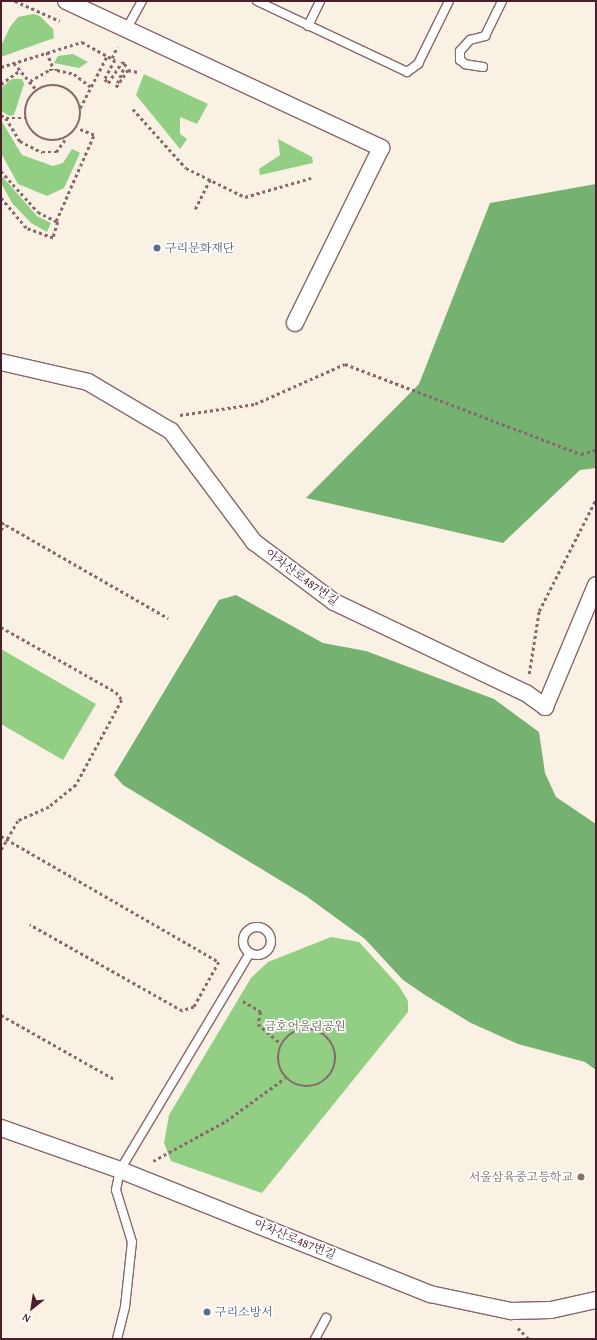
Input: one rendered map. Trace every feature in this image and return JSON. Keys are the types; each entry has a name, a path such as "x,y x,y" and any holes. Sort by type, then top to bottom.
{"street":[{"path":"66,1 127,28 381,148 295,323"},
{"name":"아차산로487번길","path":"1,362 88,382 171,431 254,542 334,602 526,692 545,707 596,585"},
{"name":"아차산로487번길","path":"1,1128 120,1170 430,1294 511,1311 551,1310 596,1300"}],"lane":[{"path":"127,28 142,1"},
{"path":"258,1 407,72 418,64 449,1"},
{"path":"308,26 320,1"},
{"path":"483,67 465,64 460,60 460,51 470,40 485,36 502,1"},
{"path":"117,1339 125,1307 132,1242 116,1190 120,1170 250,953"},
{"path":"315,1339 326,1318"}],"path":[{"path":"15,1 63,22"},
{"path":"1,67 82,42 115,60 106,80 108,83 122,62 126,64 116,87 130,68 138,72"},
{"path":"112,58 117,46"},
{"path":"47,52 54,70"},
{"path":"1,115 6,118 20,141 42,152 56,152 66,137 77,128 80,108 108,56"},
{"path":"14,63 38,90"},
{"path":"1,84 20,70"},
{"path":"30,80 54,70 74,74 91,87"},
{"path":"66,137 43,139 28,127 25,118 28,99 38,90 49,85 67,88 80,108"},
{"path":"133,109 186,168 251,197 311,178"},
{"path":"6,118 25,118"},
{"path":"56,221 94,135 77,128"},
{"path":"1,171 34,209 59,224 53,238 42,236 26,228 1,198"},
{"path":"195,209 210,180"},
{"path":"149,419 256,404 345,364 581,454 596,450"},
{"path":"526,692 539,611 596,499"},
{"path":"1,522 168,618"},
{"path":"1,530 4,524"},
{"path":"1,627 116,692 122,700 76,785 39,813 18,821 1,850"},
{"path":"1,836 219,962 194,1007 182,1011 30,925"},
{"path":"1,844 5,843"},
{"path":"243,1001 261,1012 258,1024 281,1044"},
{"path":"1,1015 114,1079"},
{"path":"314,1029 331,1041 335,1050 334,1070 320,1084 302,1087 285,1078 277,1061 281,1044 295,1031 314,1029"},
{"path":"153,1161 226,1121 285,1078"}],"green space":[{"path":"33,14 40,16 53,29 54,38 1,57 1,46 10,27 18,17"},
{"path":"73,54 88,62 79,68 54,63 58,56"},
{"path":"144,74 208,104 197,124 180,117 180,134 187,139 180,149 136,95"},
{"path":"12,79 22,79 24,84 14,115 10,116 1,111 1,88"},
{"path":"1,120 22,155 53,166 63,163 72,149 80,153 64,188 47,196 18,184 1,153"},
{"path":"278,139 312,157 313,163 260,175 259,169 280,155"},
{"path":"1,175 37,216 51,223 47,232 31,223 12,203 1,183"},
{"path":"596,184 596,468 580,470 503,543 306,498 419,384 490,203"},
{"path":"236,595 323,643 366,651 494,699 539,732 545,773 556,797 596,824 596,1070 585,1062 518,1044 471,1023 425,995 403,980 365,939 306,896 123,785 114,775 219,600"},
{"path":"1,649 96,704 63,760 1,724"},
{"name":"금호어울림공원","path":"331,937 359,942 399,986 408,1001 408,1012 262,1193 171,1161 164,1143 169,1115 251,978 268,962"}],"place":[{"name":"구리문화재단","path":"157,248"},
{"name":"서울삼육중고등학교","path":"581,1177"},
{"name":"구리소방서","path":"207,1312"}]}
